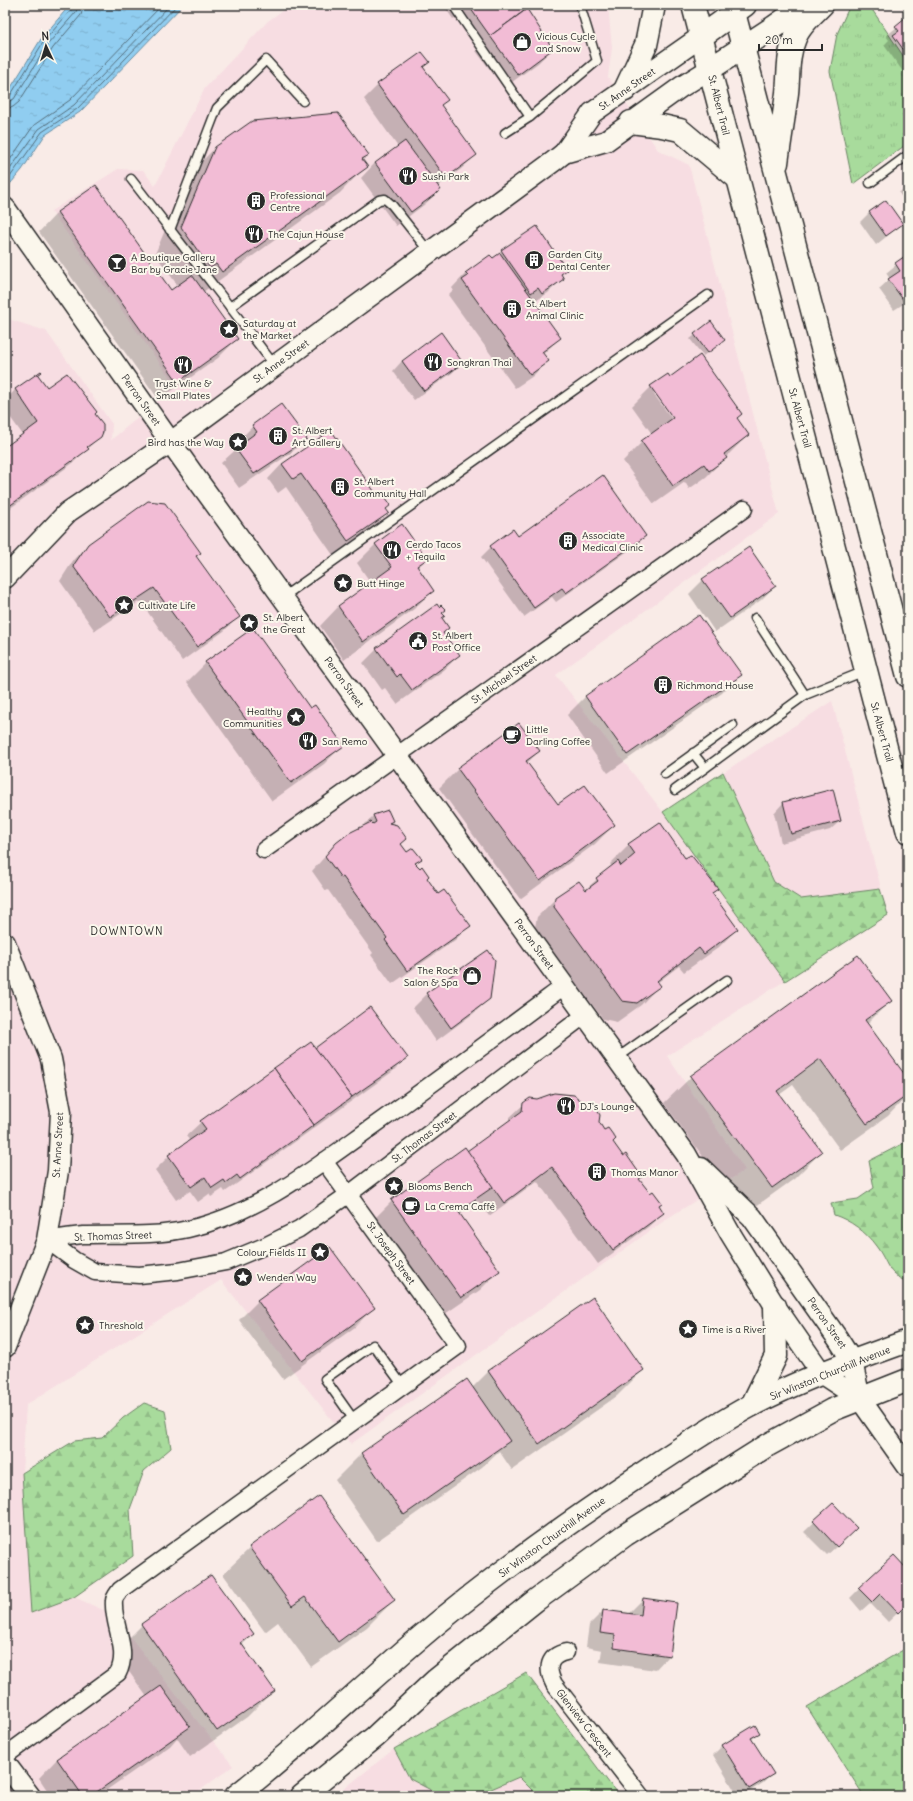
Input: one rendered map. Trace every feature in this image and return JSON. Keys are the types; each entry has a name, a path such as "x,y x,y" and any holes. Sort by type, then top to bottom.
{"main road":[{"path":"625,90 646,44 654,5"},
{"name":"St. Albert Trail","path":"693,5 702,36 736,177 908,832"},
{"path":"710,69 805,5"},
{"path":"776,172 791,52 795,38 801,28 822,5"},
{"path":"702,36 737,8"},
{"path":"737,8 742,47 908,676"},
{"path":"631,122 680,130 736,177"},
{"path":"752,1405 776,1356 775,1306"},
{"name":"Sir Winston Churchill Avenue","path":"236,1796 272,1768 417,1640 481,1588 598,1503 686,1445 752,1405 852,1361 908,1341"},
{"path":"302,1796 375,1737 442,1676 536,1600 625,1535 768,1445 832,1410 908,1380"}],"street":[{"name":"St. Anne Street","path":"5,578 68,512 171,442 430,254 564,152 592,113 702,36"},
{"name":"St. Anne Street","path":"564,152 606,141 631,122 710,69"},
{"name":"Perron Street","path":"5,208 282,597 686,1154 730,1233 775,1306 822,1374 860,1399"},
{"name":"St. Michael Street","path":"264,850 744,509"},
{"name":"St. Anne Street","path":"5,943 50,1059 60,1112 58,1171 47,1240 5,1348"},
{"name":"St. Thomas Street","path":"47,1240 82,1235 151,1235 189,1229 216,1221 249,1208 324,1161 447,1074 564,986"},
{"name":"St. Thomas Street","path":"47,1240 74,1260 95,1272 139,1275 178,1271 226,1262 267,1245 299,1229 349,1194 585,1015"},
{"name":"Perron Street","path":"686,1154 752,1217 852,1361 860,1399"},
{"name":"St. Joseph Street","path":"324,1161 458,1346 402,1386"},
{"path":"5,1756 118,1673 123,1665 114,1600 120,1590 402,1386"},
{"path":"860,1399 908,1467"},
{"name":"Glenview Crescent","path":"566,1652 554,1656 551,1660 550,1673 554,1684 641,1796"},
{"path":"5,1763 30,1796"}],"lane":[{"path":"452,5 530,117"},
{"path":"505,133 530,117 597,61 580,5"},
{"path":"170,230 217,108 266,60 303,101"},
{"path":"870,183 908,155"},
{"path":"131,179 275,366"},
{"path":"230,307 379,200 385,199 392,205 430,254"},
{"path":"282,597 708,295"},
{"path":"755,618 805,694"},
{"path":"675,790 805,694 866,670"},
{"path":"665,774 734,725"},
{"path":"693,753 704,768"},
{"path":"617,1058 727,980"},
{"path":"354,1420 325,1378 373,1345 402,1386"}],"shaded area":[{"path":"290,5 608,5 612,48 608,77 658,150 689,165 779,514 556,675 663,812 832,701 888,915 667,1056 745,1170 671,1216 351,1444 221,1280 26,1405 22,1473 31,1613 74,1597 112,1614 233,1766 192,1796 5,1796 5,318 46,331 112,424 111,440 176,386 51,211 118,169 143,170 155,186 205,88 268,21"},
{"path":"394,1749 410,1779 442,1796 335,1796"},
{"path":"519,1777 538,1796 475,1796"}],"green space":[{"path":"850,5 869,5 908,63 908,143 853,184 830,71 837,34"},
{"path":"723,772 774,882 801,899 880,889 888,915 785,981 663,812"},
{"path":"904,1143 908,1149 908,1282 892,1272 876,1246 863,1231 852,1223 834,1215 831,1203 858,1199 874,1188 869,1161"},
{"path":"144,1403 165,1410 171,1448 144,1471 130,1509 133,1556 74,1597 31,1613 22,1473 74,1441 102,1438 123,1418"},
{"path":"908,1647 908,1796 864,1796 807,1707"},
{"path":"526,1673 619,1796 538,1796 519,1777 475,1796 442,1796 410,1779 394,1749"}],"water":[{"path":"70,5 183,5 80,112 45,135 22,170 5,190 5,97 41,39"}],"building":[{"path":"468,5 532,5 490,36"},
{"name":"Vicious Cycle and Snow","path":"527,9 553,49 518,75 490,36"},
{"path":"906,17 908,20 908,56 893,35 899,31 895,26"},
{"path":"422,52 430,62 423,67 448,100 441,105 477,155 446,178 377,84"},
{"name":"Professional Centre","path":"338,113 369,155 362,159 368,167 222,272 216,264 210,268 181,227 215,147 252,121"},
{"name":"Sushi Park","path":"405,141 441,190 411,212 375,163"},
{"path":"96,185 171,290 192,275 238,339 178,382 57,212"},
{"path":"886,200 903,224 886,236 869,212"},
{"name":"Garden City Dental Center","path":"537,226 567,270 561,274 564,279 542,294 538,288 531,293 501,250"},
{"name":"St. Albert Animal Clinic","path":"500,253 561,338 542,352 549,361 530,375 462,280 468,276 465,273 490,255 493,258"},
{"path":"908,254 908,299 904,301 888,279 900,271 895,263"},
{"path":"711,321 725,340 708,353 694,334"},
{"name":"Songkran Thai","path":"441,332 463,363 424,391 402,361"},
{"path":"700,355 742,414 737,418 749,435 724,454 727,458 709,471 704,464 673,486 641,441 673,418 650,386 668,374 670,377"},
{"path":"41,371 42,372 38,375 47,387 67,373 97,412 95,414 103,424 103,432 101,437 87,447 89,449 5,509 5,447 38,423 15,389"},
{"name":"St. Albert Art Gallery","path":"281,404 307,439 254,474 235,448 257,432 252,425"},
{"name":"St. Albert Community Hall","path":"331,430 379,498 383,494 391,505 386,509 389,513 348,541 301,474 293,479 282,464"},
{"name":"Associate Medical Clinic","path":"603,475 646,536 566,593 562,588 534,608 490,546 513,529 518,536"},
{"path":"148,501 165,503 201,553 196,556 240,617 197,647 154,588 110,617 73,566 88,544"},
{"path":"402,524 427,559 417,566 434,591 363,642 338,606 392,567 375,544"},
{"path":"749,547 776,586 730,618 702,579"},
{"name":"St. Albert Post Office","path":"437,604 439,607 441,605 446,610 442,613 445,616 442,618 449,628 443,633 460,655 412,690 400,674 397,677 376,648"},
{"name":"Richmond House","path":"699,615 742,675 627,755 585,696"},
{"path":"253,628 310,708 315,705 344,746 291,783 205,662"},
{"path":"519,723 540,751 526,761 558,804 585,785 615,825 540,881 457,768"},
{"path":"833,789 841,821 791,834 783,802"},
{"path":"388,810 393,821 389,823 397,825 407,839 401,844 407,852 413,848 422,859 415,863 420,868 422,866 429,876 427,878 438,894 444,890 471,926 407,971 385,940 387,938 343,877 341,878 325,856 336,843 349,833 371,822 373,824 376,822 373,815"},
{"path":"660,822 685,858 691,855 718,889 712,893 738,929 704,954 699,948 657,981 661,986 637,1003 622,1001 554,907 555,897 579,881 586,890 598,881 596,878 618,861 621,866 635,854 628,844"},
{"name":"The Rock Salon & Spa","path":"488,950 495,960 490,999 451,1028 426,993"},
{"path":"858,955 892,1001 865,1020 908,1079 908,1095 867,1124 820,1059 777,1091 822,1152 772,1188 690,1076"},
{"path":"370,1007 408,1058 352,1097 315,1048"},
{"path":"311,1042 352,1097 314,1125 274,1068"},
{"path":"274,1068 314,1125 240,1179 237,1175 226,1183 224,1180 212,1188 205,1177 191,1187 168,1155 206,1129 200,1121"},
{"name":"Thomas Manor","path":"554,1093 574,1095 589,1107 596,1108 600,1115 599,1122 604,1130 608,1128 616,1139 613,1142 623,1156 626,1154 642,1177 639,1179 650,1193 653,1191 662,1203 659,1205 664,1213 613,1250 552,1167 504,1203 467,1151 522,1111 523,1103 530,1098 537,1099"},
{"path":"465,1147 493,1187 458,1211 500,1271 461,1298 391,1200"},
{"path":"330,1247 375,1308 302,1361 257,1300"},
{"path":"593,1297 644,1370 539,1444 488,1371"},
{"path":"467,1379 510,1441 404,1515 361,1453"},
{"path":"319,1496 395,1600 338,1642 305,1597 292,1606 249,1547"},
{"path":"833,1503 857,1528 837,1547 813,1521"},
{"path":"894,1555 908,1570 908,1603 898,1613 880,1594 872,1602 858,1588"},
{"path":"211,1575 254,1634 241,1643 275,1691 217,1731 141,1624"},
{"path":"643,1598 677,1603 670,1656 614,1648 615,1635 600,1633 603,1610 641,1615"},
{"path":"161,1686 190,1727 91,1796 83,1796 57,1759"},
{"path":"755,1725 760,1733 751,1738 774,1774 749,1789 722,1745"}],"place":[{"name":"Vicious Cycle and Snow","path":"522,42"},
{"name":"Sushi Park","path":"408,176"},
{"name":"Professional Centre","path":"256,201"},
{"name":"The Cajun House","path":"254,234"},
{"name":"Garden City Dental Center","path":"534,260"},
{"name":"A Boutique Gallery Bar by Gracie Jane","path":"117,263"},
{"name":"St. Albert Animal Clinic","path":"512,309"},
{"name":"Saturday at the Market","path":"229,329"},
{"name":"Songkran Thai","path":"433,362"},
{"name":"Tryst Wine & Small Plates","path":"183,365"},
{"name":"St. Albert Art Gallery","path":"278,436"},
{"name":"Bird has the Way","path":"238,442"},
{"name":"St. Albert Community Hall","path":"340,487"},
{"name":"Associate Medical Clinic","path":"568,541"},
{"name":"Cerdo Tacos + Tequila","path":"392,550"},
{"name":"Butt Hinge","path":"343,583"},
{"name":"Cultivate Life","path":"124,605"},
{"name":"St. Albert the Great","path":"249,623"},
{"name":"St. Albert Post Office","path":"418,641"},
{"name":"Richmond House","path":"663,685"},
{"name":"Healthy Communities","path":"296,717"},
{"name":"Little Darling Coffee","path":"512,735"},
{"name":"San Remo","path":"308,741"},
{"name":"The Rock Salon & Spa","path":"472,976"},
{"name":"DJ's Lounge","path":"566,1106"},
{"name":"Thomas Manor","path":"597,1172"},
{"name":"Blooms Bench","path":"394,1186"},
{"name":"La Crema Caffé","path":"411,1206"},
{"name":"Colour Fields II","path":"320,1252"},
{"name":"Wenden Way","path":"243,1277"},
{"name":"Threshold","path":"85,1325"},
{"name":"Time is a River","path":"688,1329"}],"district":[{"name":"DOWNTOWN","path":"127,931"}]}
